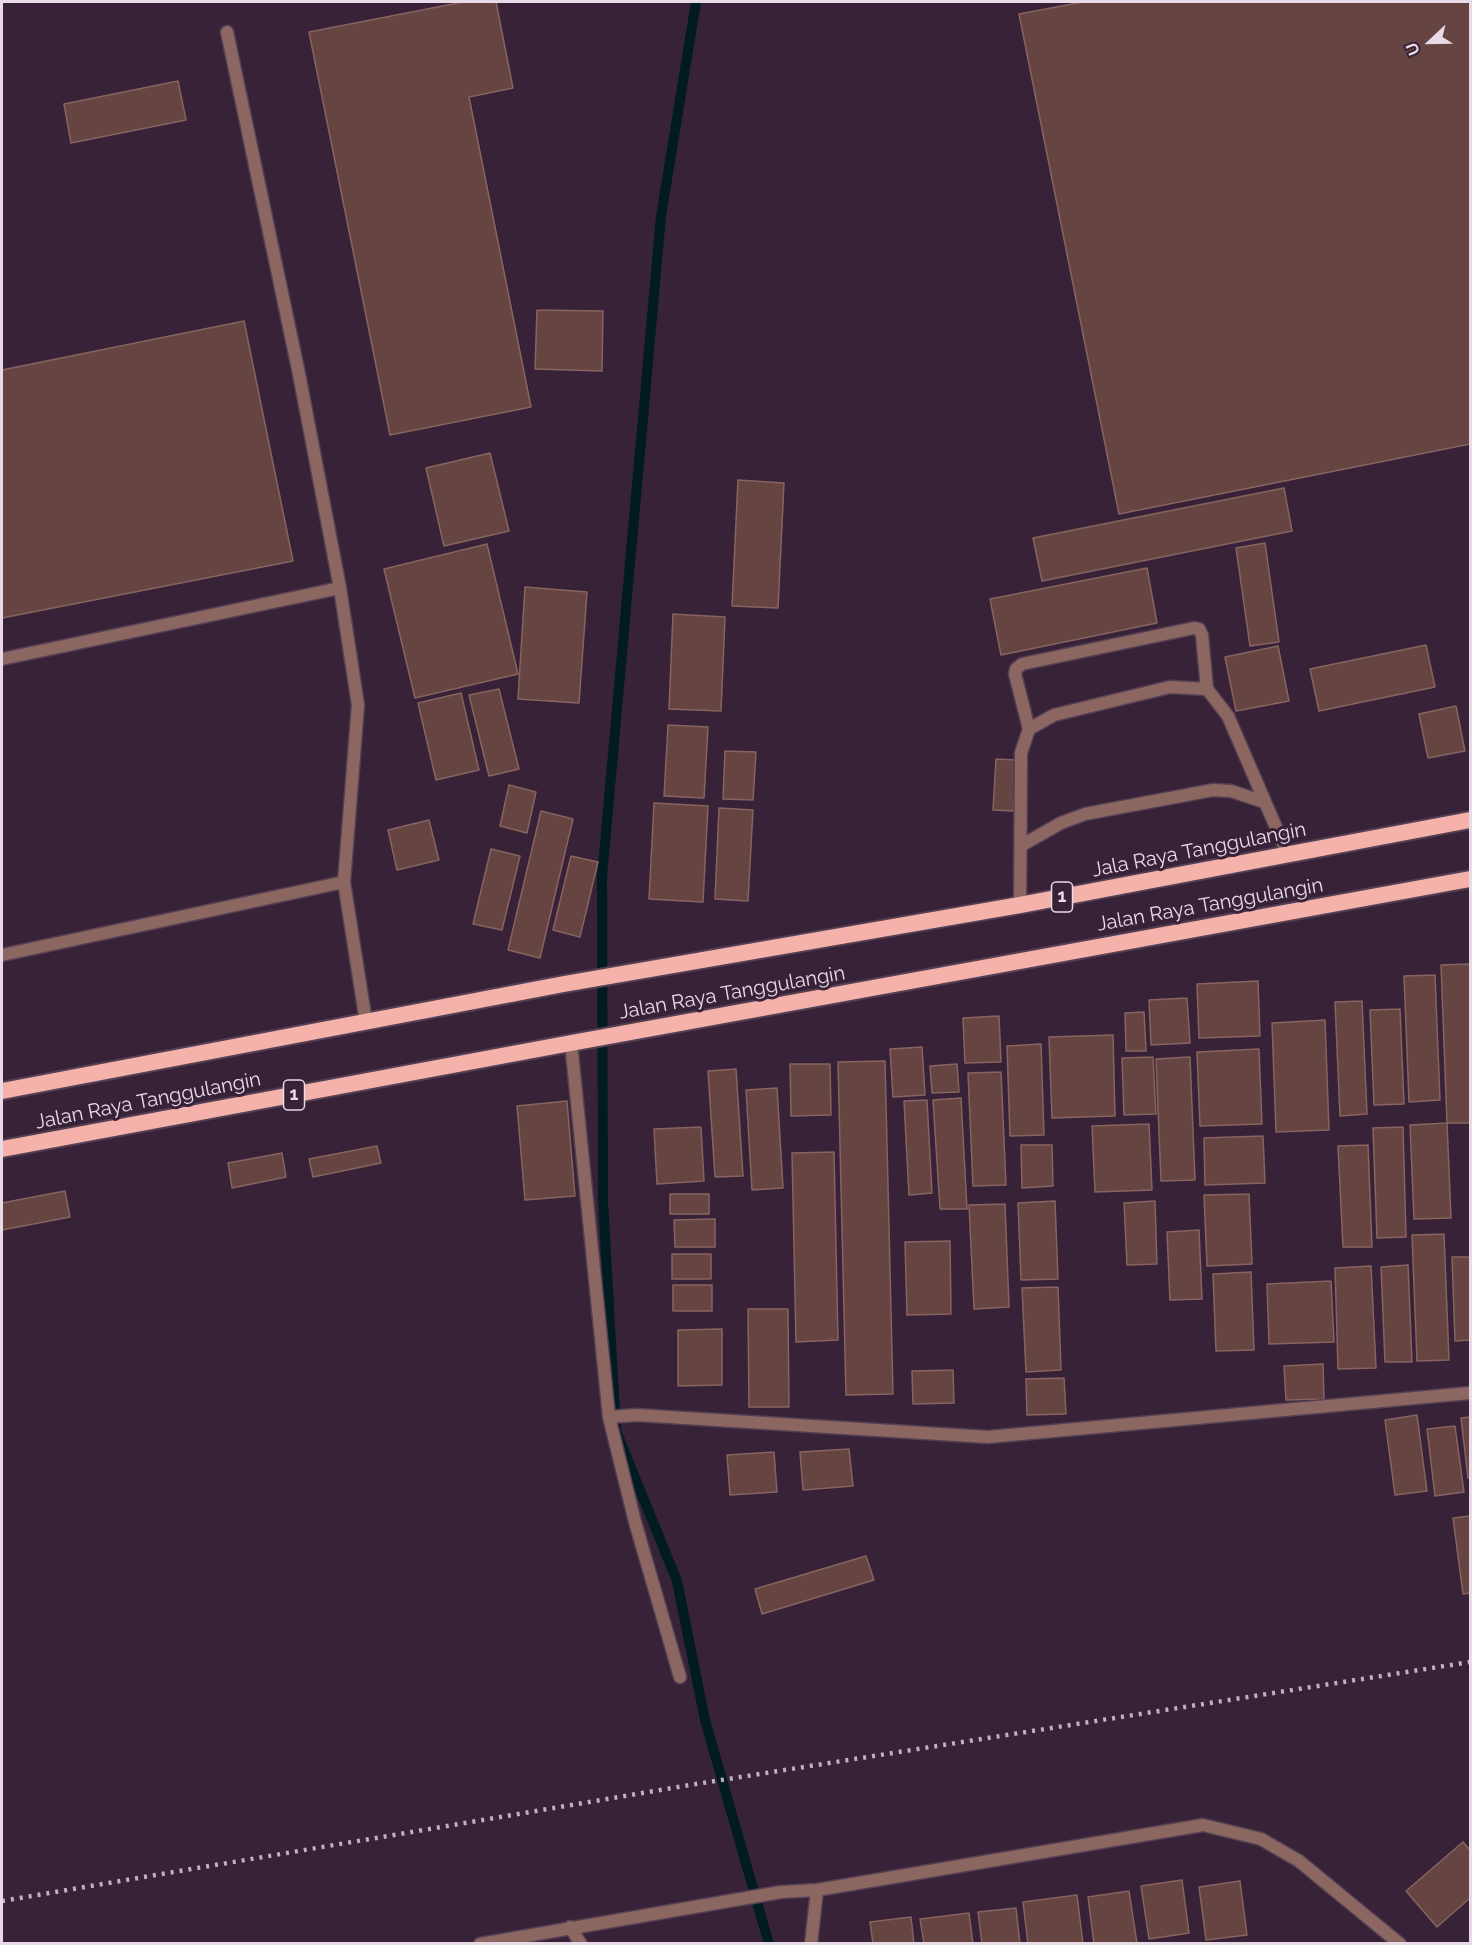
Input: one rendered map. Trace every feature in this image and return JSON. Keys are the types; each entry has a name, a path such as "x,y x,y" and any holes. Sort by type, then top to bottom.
{"highway":[{"name":"Jala Raya Tanggulangin","path":"564,984 1020,905 1470,820"},
{"name":"Jalan Raya Tanggulangin","path":"2,1149 1470,879"},
{"name":"Jalan Raya Tanggulangin","path":"2,1091 564,984"}],"street":[{"path":"227,32 299,374 340,588 358,705 344,882 366,1022"},
{"path":"2,659 340,588"},
{"path":"1020,905 1022,753 1029,729 1015,675 1016,669 1022,664 1194,628 1199,629 1202,634 1207,689 1228,716 1288,855"},
{"path":"1029,729 1054,715 1170,687 1207,689"},
{"path":"1022,845 1061,822 1086,814 1213,790 1231,791 1264,802"},
{"path":"2,955 344,882"},
{"path":"579,1042 612,1416 635,1522 680,1677"},
{"path":"612,1416 653,1416 988,1437 1470,1393"},
{"path":"480,1944 781,1892 817,1890 1203,1825 1261,1839 1299,1861 1400,1944"},
{"path":"811,1944 817,1890"},
{"path":"570,1927 581,1944"}],"building":[{"path":"463,2 496,2 513,88 469,97 531,407 390,435 309,32"},
{"path":"1083,2 1470,2 1470,444 1119,514 1019,14"},
{"path":"178,81 186,120 71,143 64,104"},
{"path":"537,310 603,311 602,371 535,369"},
{"path":"244,321 293,561 2,618 2,370"},
{"path":"490,453 509,531 444,546 426,468"},
{"path":"738,480 784,483 778,608 732,606"},
{"path":"1284,488 1292,531 1042,581 1033,538"},
{"path":"1265,543 1279,642 1250,646 1236,548"},
{"path":"487,544 518,674 415,698 384,569"},
{"path":"1147,568 1157,623 1001,655 990,599"},
{"path":"525,587 587,592 579,703 518,699"},
{"path":"673,614 725,617 721,711 669,709"},
{"path":"1426,645 1435,687 1319,711 1310,669"},
{"path":"1278,646 1289,701 1236,711 1225,657"},
{"path":"499,689 519,769 489,776 469,695"},
{"path":"461,693 479,770 436,780 418,703"},
{"path":"1456,706 1465,751 1428,758 1419,714"},
{"path":"668,725 708,727 704,798 664,796"},
{"path":"725,751 756,752 753,800 723,799"},
{"path":"996,759 1017,760 1013,811 993,810"},
{"path":"509,785 536,792 527,833 500,826"},
{"path":"654,803 708,806 703,902 649,899"},
{"path":"719,808 753,810 748,901 715,899"},
{"path":"541,811 573,819 540,958 508,950"},
{"path":"429,820 439,860 397,870 388,830"},
{"path":"491,849 520,856 502,930 473,924"},
{"path":"571,856 598,862 580,937 553,930"},
{"path":"1470,964 1470,1123 1447,1123 1441,965"},
{"path":"1435,975 1440,1100 1409,1102 1404,976"},
{"path":"1258,981 1260,1036 1199,1038 1197,984"},
{"path":"1187,998 1190,1043 1151,1045 1149,1000"},
{"path":"1362,1001 1367,1114 1340,1116 1335,1002"},
{"path":"1400,1009 1404,1104 1374,1105 1370,1010"},
{"path":"1144,1012 1146,1051 1126,1051 1125,1013"},
{"path":"999,1016 1001,1062 965,1063 963,1018"},
{"path":"1325,1020 1329,1130 1276,1132 1272,1023"},
{"path":"1113,1035 1115,1116 1052,1118 1049,1037"},
{"path":"1041,1044 1044,1135 1010,1136 1007,1046"},
{"path":"922,1047 925,1095 893,1097 890,1049"},
{"path":"1259,1049 1262,1124 1200,1126 1197,1052"},
{"path":"1153,1057 1156,1114 1124,1115 1122,1058"},
{"path":"1190,1057 1195,1180 1161,1181 1156,1059"},
{"path":"885,1061 893,1394 846,1395 838,1062"},
{"path":"790,1064 830,1064 831,1115 791,1116"},
{"path":"957,1064 959,1092 932,1093 930,1066"},
{"path":"736,1069 743,1176 715,1177 708,1071"},
{"path":"1001,1072 1006,1185 973,1186 968,1073"},
{"path":"777,1088 783,1188 752,1190 746,1090"},
{"path":"961,1098 967,1209 940,1209 933,1100"},
{"path":"927,1100 932,1193 909,1195 904,1101"},
{"path":"567,1101 575,1196 525,1200 517,1106"},
{"path":"1447,1123 1451,1218 1414,1219 1410,1125"},
{"path":"1149,1124 1152,1190 1095,1192 1092,1126"},
{"path":"701,1127 704,1181 657,1184 654,1129"},
{"path":"1403,1127 1406,1237 1377,1238 1373,1128"},
{"path":"1263,1136 1265,1183 1205,1185 1204,1138"},
{"path":"1021,1145 1052,1145 1053,1186 1022,1188"},
{"path":"1368,1145 1372,1247 1343,1247 1338,1146"},
{"path":"377,1146 381,1163 313,1177 309,1159"},
{"path":"834,1152 838,1340 796,1342 792,1153"},
{"path":"282,1153 286,1177 232,1188 228,1163"},
{"path":"65,1191 70,1217 2,1230 2,1203"},
{"path":"670,1194 709,1194 709,1214 670,1214"},
{"path":"1249,1194 1252,1264 1207,1266 1204,1195"},
{"path":"1055,1201 1058,1279 1021,1280 1018,1203"},
{"path":"1155,1201 1157,1264 1127,1265 1124,1203"},
{"path":"1005,1204 1009,1307 974,1309 969,1205"},
{"path":"715,1219 715,1247 675,1247 674,1220"},
{"path":"1199,1230 1202,1299 1170,1300 1167,1232"},
{"path":"1444,1234 1449,1360 1417,1361 1412,1235"},
{"path":"950,1241 951,1314 907,1315 905,1242"},
{"path":"672,1254 711,1254 711,1279 672,1279"},
{"path":"1452,1257 1470,1257 1470,1340 1455,1341"},
{"path":"1408,1265 1412,1362 1385,1362 1381,1267"},
{"path":"1371,1266 1376,1368 1338,1369 1335,1268"},
{"path":"1251,1272 1254,1350 1216,1351 1213,1274"},
{"path":"1331,1281 1334,1342 1269,1344 1267,1284"},
{"path":"673,1285 712,1285 712,1311 673,1311"},
{"path":"1058,1287 1061,1370 1026,1372 1022,1288"},
{"path":"748,1309 788,1309 789,1407 749,1407"},
{"path":"722,1329 722,1385 678,1386 678,1330"},
{"path":"1323,1364 1324,1399 1286,1400 1284,1366"},
{"path":"953,1370 954,1403 913,1404 912,1371"},
{"path":"1064,1378 1066,1414 1027,1415 1026,1379"},
{"path":"1417,1415 1427,1491 1395,1495 1385,1420"},
{"path":"1470,1417 1470,1478 1468,1478 1461,1418"},
{"path":"1455,1426 1464,1492 1435,1496 1427,1429"},
{"path":"849,1449 853,1486 803,1490 800,1452"},
{"path":"774,1452 777,1492 730,1495 727,1455"},
{"path":"1470,1516 1470,1593 1463,1594 1453,1518"},
{"path":"866,1556 874,1580 762,1614 755,1589"},
{"path":"1463,1842 1470,1850 1470,1898 1437,1927 1406,1891"},
{"path":"1182,1880 1189,1933 1149,1939 1141,1886"},
{"path":"1240,1881 1247,1935 1206,1940 1199,1887"},
{"path":"1129,1891 1137,1943 1094,1944 1088,1897"},
{"path":"1077,1895 1083,1944 1028,1944 1023,1902"},
{"path":"1016,1908 1020,1944 982,1944 978,1912"},
{"path":"969,1913 973,1944 924,1944 920,1919"},
{"path":"911,1917 914,1944 873,1944 870,1922"}],"waterway":[{"path":"696,2 661,216 602,877 603,1201 616,1431 677,1581 705,1720 769,1944"}],"railway":[{"path":"2,1901 696,1784 1470,1662"}]}
